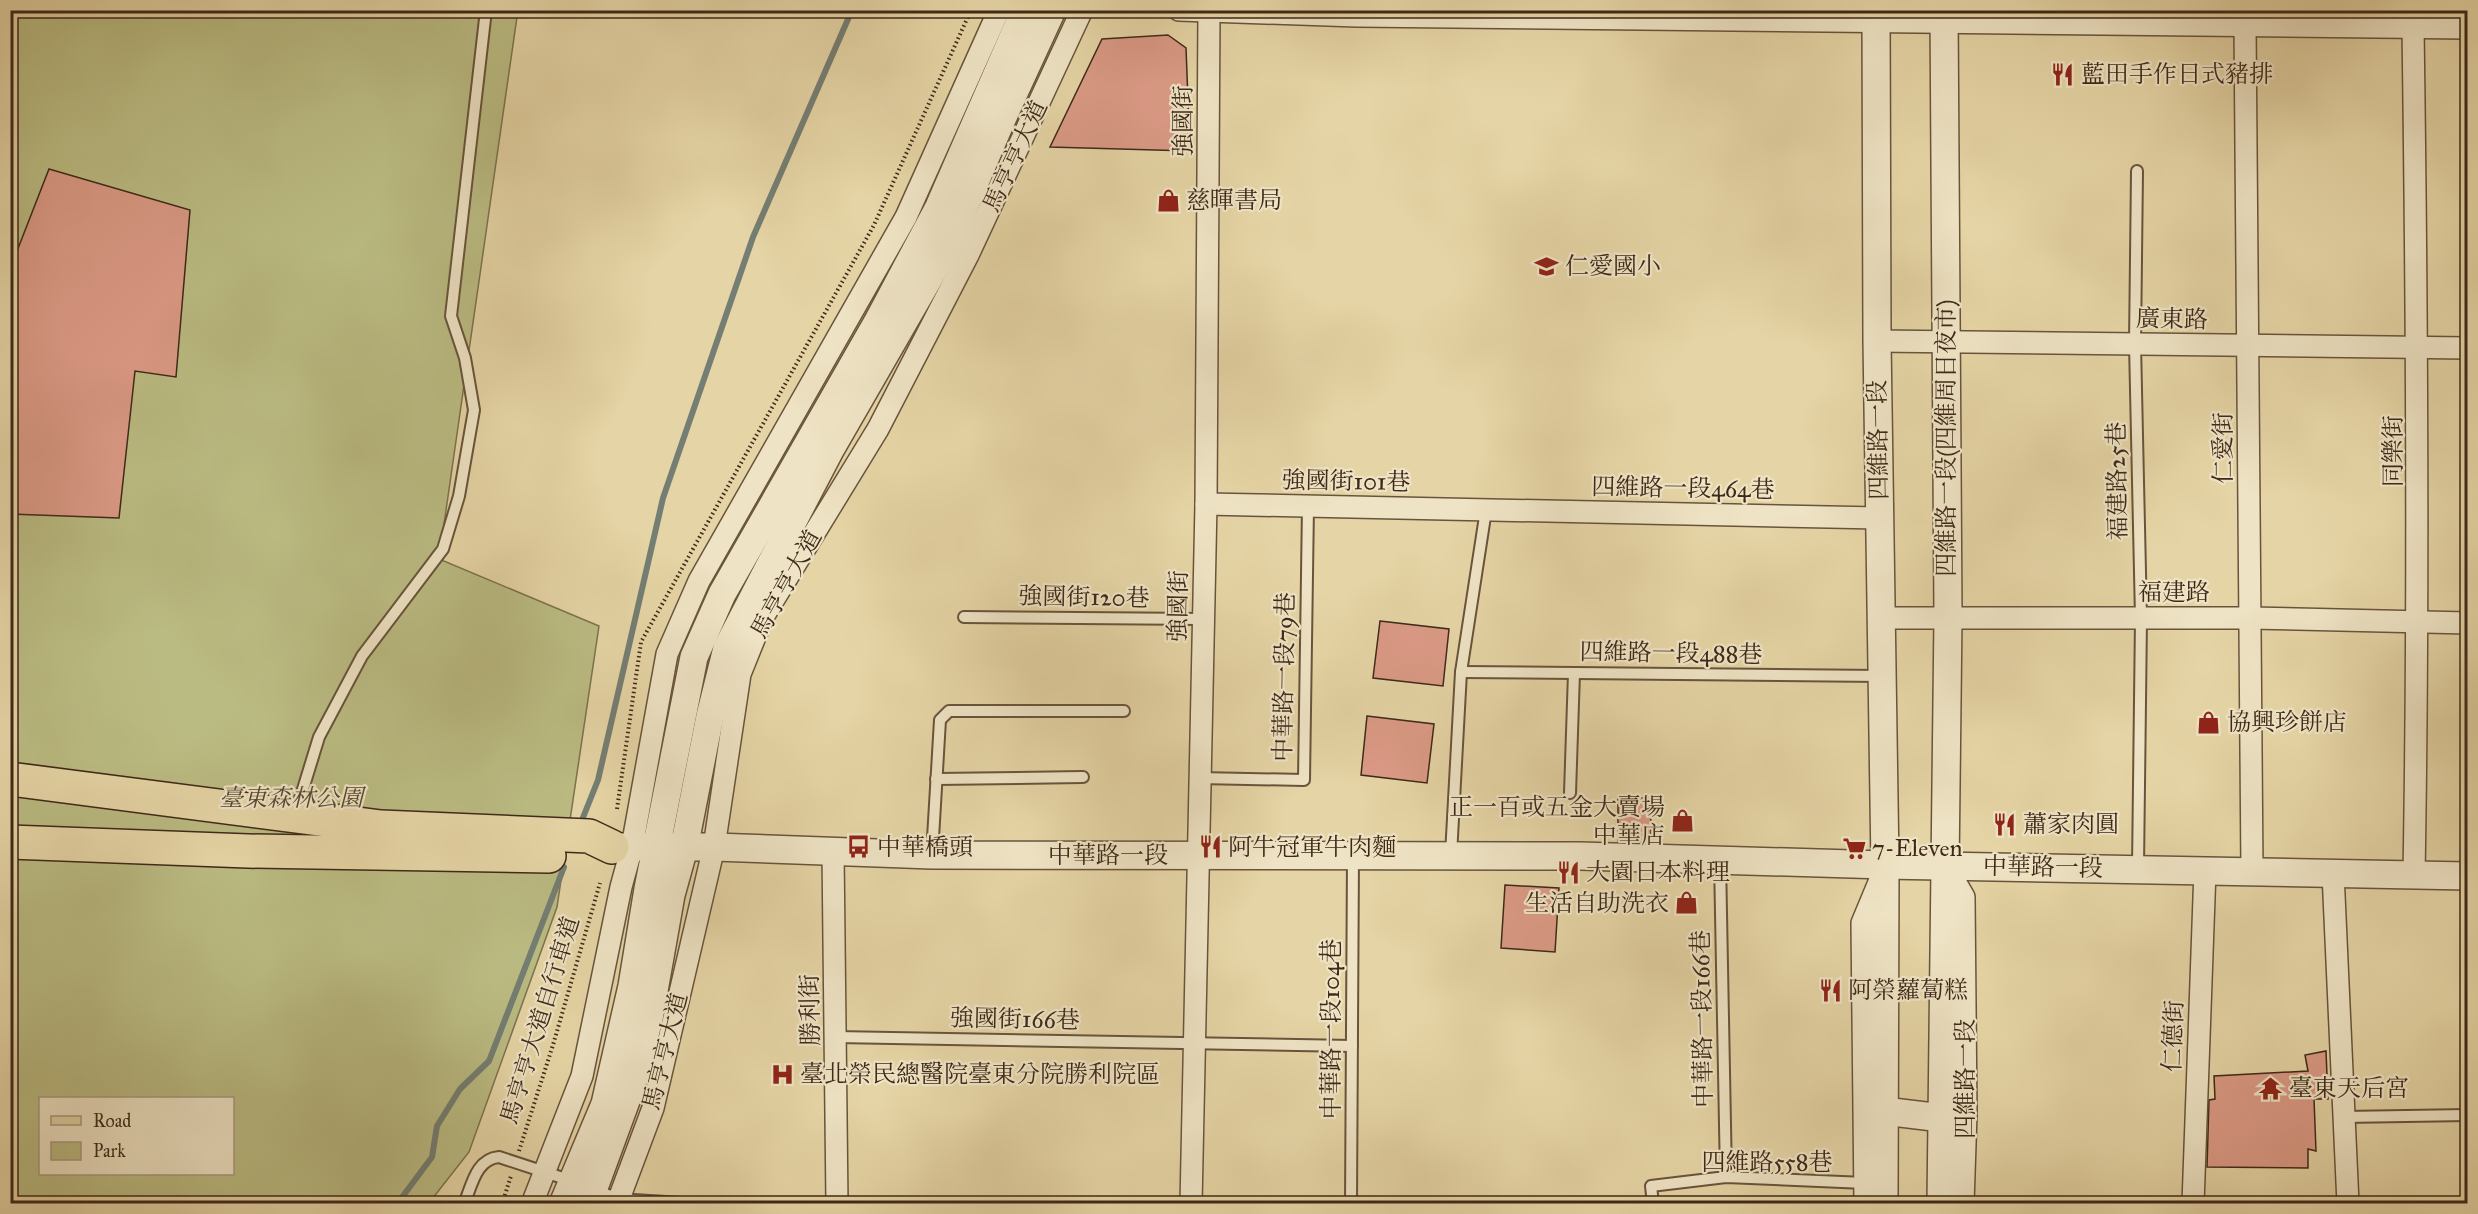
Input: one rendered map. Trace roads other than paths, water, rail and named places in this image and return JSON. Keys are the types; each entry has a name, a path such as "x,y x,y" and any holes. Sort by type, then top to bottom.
{"main road":[{"path":"10,779 295,814 381,827 589,836 633,847"},
{"path":"10,842 248,851 591,857 633,847"}],"street":[{"name":"馬亨亨大道","path":"532,1203 582,1076 621,887 694,657 722,594 876,323 999,10"},
{"name":"馬亨亨大道","path":"592,1197 604,1104 632,986 633,847 667,654 699,581 917,222 1025,10"},
{"name":"馬亨亨大道","path":"958,250 1002,119 1052,10"},
{"name":"馬亨亨大道","path":"592,1197 653,1108 714,847 740,674 755,613 830,450 958,250 1082,10"},
{"path":"1179,10 1876,15 2245,25 2343,18 2413,27 2457,22"},
{"name":"強國街","path":"1191,1203 1206,504 1209,11"},
{"name":"四維路一段","path":"1876,15 1877,341 1885,867 1884,1203"},
{"name":"四維路一段(四維周日夜市)","path":"1944,16 1948,617 1946,866"},
{"name":"仁愛街","path":"2245,25 2252,871"},
{"name":"同樂街","path":"2413,27 2419,622 2414,875"},
{"name":"廣東路","path":"1877,341 2468,348"},
{"name":"強國街101巷","path":"1206,504 1486,510"},
{"name":"四維路一段464巷","path":"1486,510 1880,518"},
{"path":"699,581 722,594"},
{"name":"馬亨亨大道","path":"592,1197 631,1087 649,1019 672,895 684,848 710,716 727,648 755,613"},
{"name":"福建路","path":"1881,618 2250,618 2468,623"},
{"name":"中華路一段","path":"633,847 714,847 932,855 1580,856 1885,867 2138,868 2468,876"},
{"name":"勝利街","path":"833,852 837,1203"},
{"name":"四維路一段","path":"1941,1203 1946,866"},
{"name":"四維路一段","path":"1946,866 1964,897 1966,1114 1963,1203"},
{"name":"四維路一段","path":"1865,1193 1862,923 1885,867"},
{"name":"仁德街","path":"2193,1203 2205,870"},
{"path":"2333,873 2348,1203"},
{"path":"1884,1111 1942,1118"}],"lane":[{"path":"295,814 318,737 362,656 443,549 459,496 474,410 465,358 451,316 486,10"},
{"name":"福建路25巷","path":"2137,171 2135,344 2141,618 2138,868"},
{"name":"中華路一段79巷","path":"1199,778 1304,780 1308,506"},
{"path":"1450,856 1461,672 1486,510"},
{"name":"強國街120巷","path":"964,617 1203,619"},
{"name":"四維路一段488巷","path":"1461,672 1882,676"},
{"path":"1570,793 1574,673"},
{"path":"932,855 940,720 949,711 1125,711"},
{"path":"936,779 1083,777"},
{"name":"中華路一段104巷","path":"1351,1203 1353,855"},
{"name":"中華路一段166巷","path":"1720,860 1726,1178"},
{"name":"強國街166巷","path":"836,1037 1352,1046"},
{"path":"2344,1117 2468,1115"},
{"path":"464,1203 481,1164 488,1158 499,1158 544,1172 592,1197 698,1203"},
{"name":"四維路558巷","path":"1653,1203 1651,1186 1726,1178 1865,1193"}],"waterway":[{"path":"580,825 598,780 663,498 753,237 852,10"},
{"path":"397,1204 432,1157 437,1126 460,1089 489,1061 564,867"}],"place":[{"name":"藍田手作日式豬排","path":"2063,74"},
{"name":"慈暉書局","path":"1168,200"},
{"name":"仁愛國小","path":"1547,266"},
{"name":"協興珍餅店","path":"2209,722"},
{"name":"正一百或五金大賣場 中華店","path":"1683,821"},
{"name":"蕭家肉圓","path":"2005,824"},
{"name":"中華橋頭","path":"859,847"},
{"name":"阿牛冠軍牛肉麵","path":"1210,847"},
{"name":"7-Eleven","path":"1854,848"},
{"name":"大園日本料理","path":"1568,872"},
{"name":"生活自助洗衣","path":"1687,903"},
{"name":"阿榮蘿蔔糕","path":"1830,990"},
{"name":"臺北榮民總醫院臺東分院勝利院區","path":"782,1074"},
{"name":"臺東天后宮","path":"2271,1088"}],"park label":[{"name":"臺東森林公園","path":"291,798"}]}
